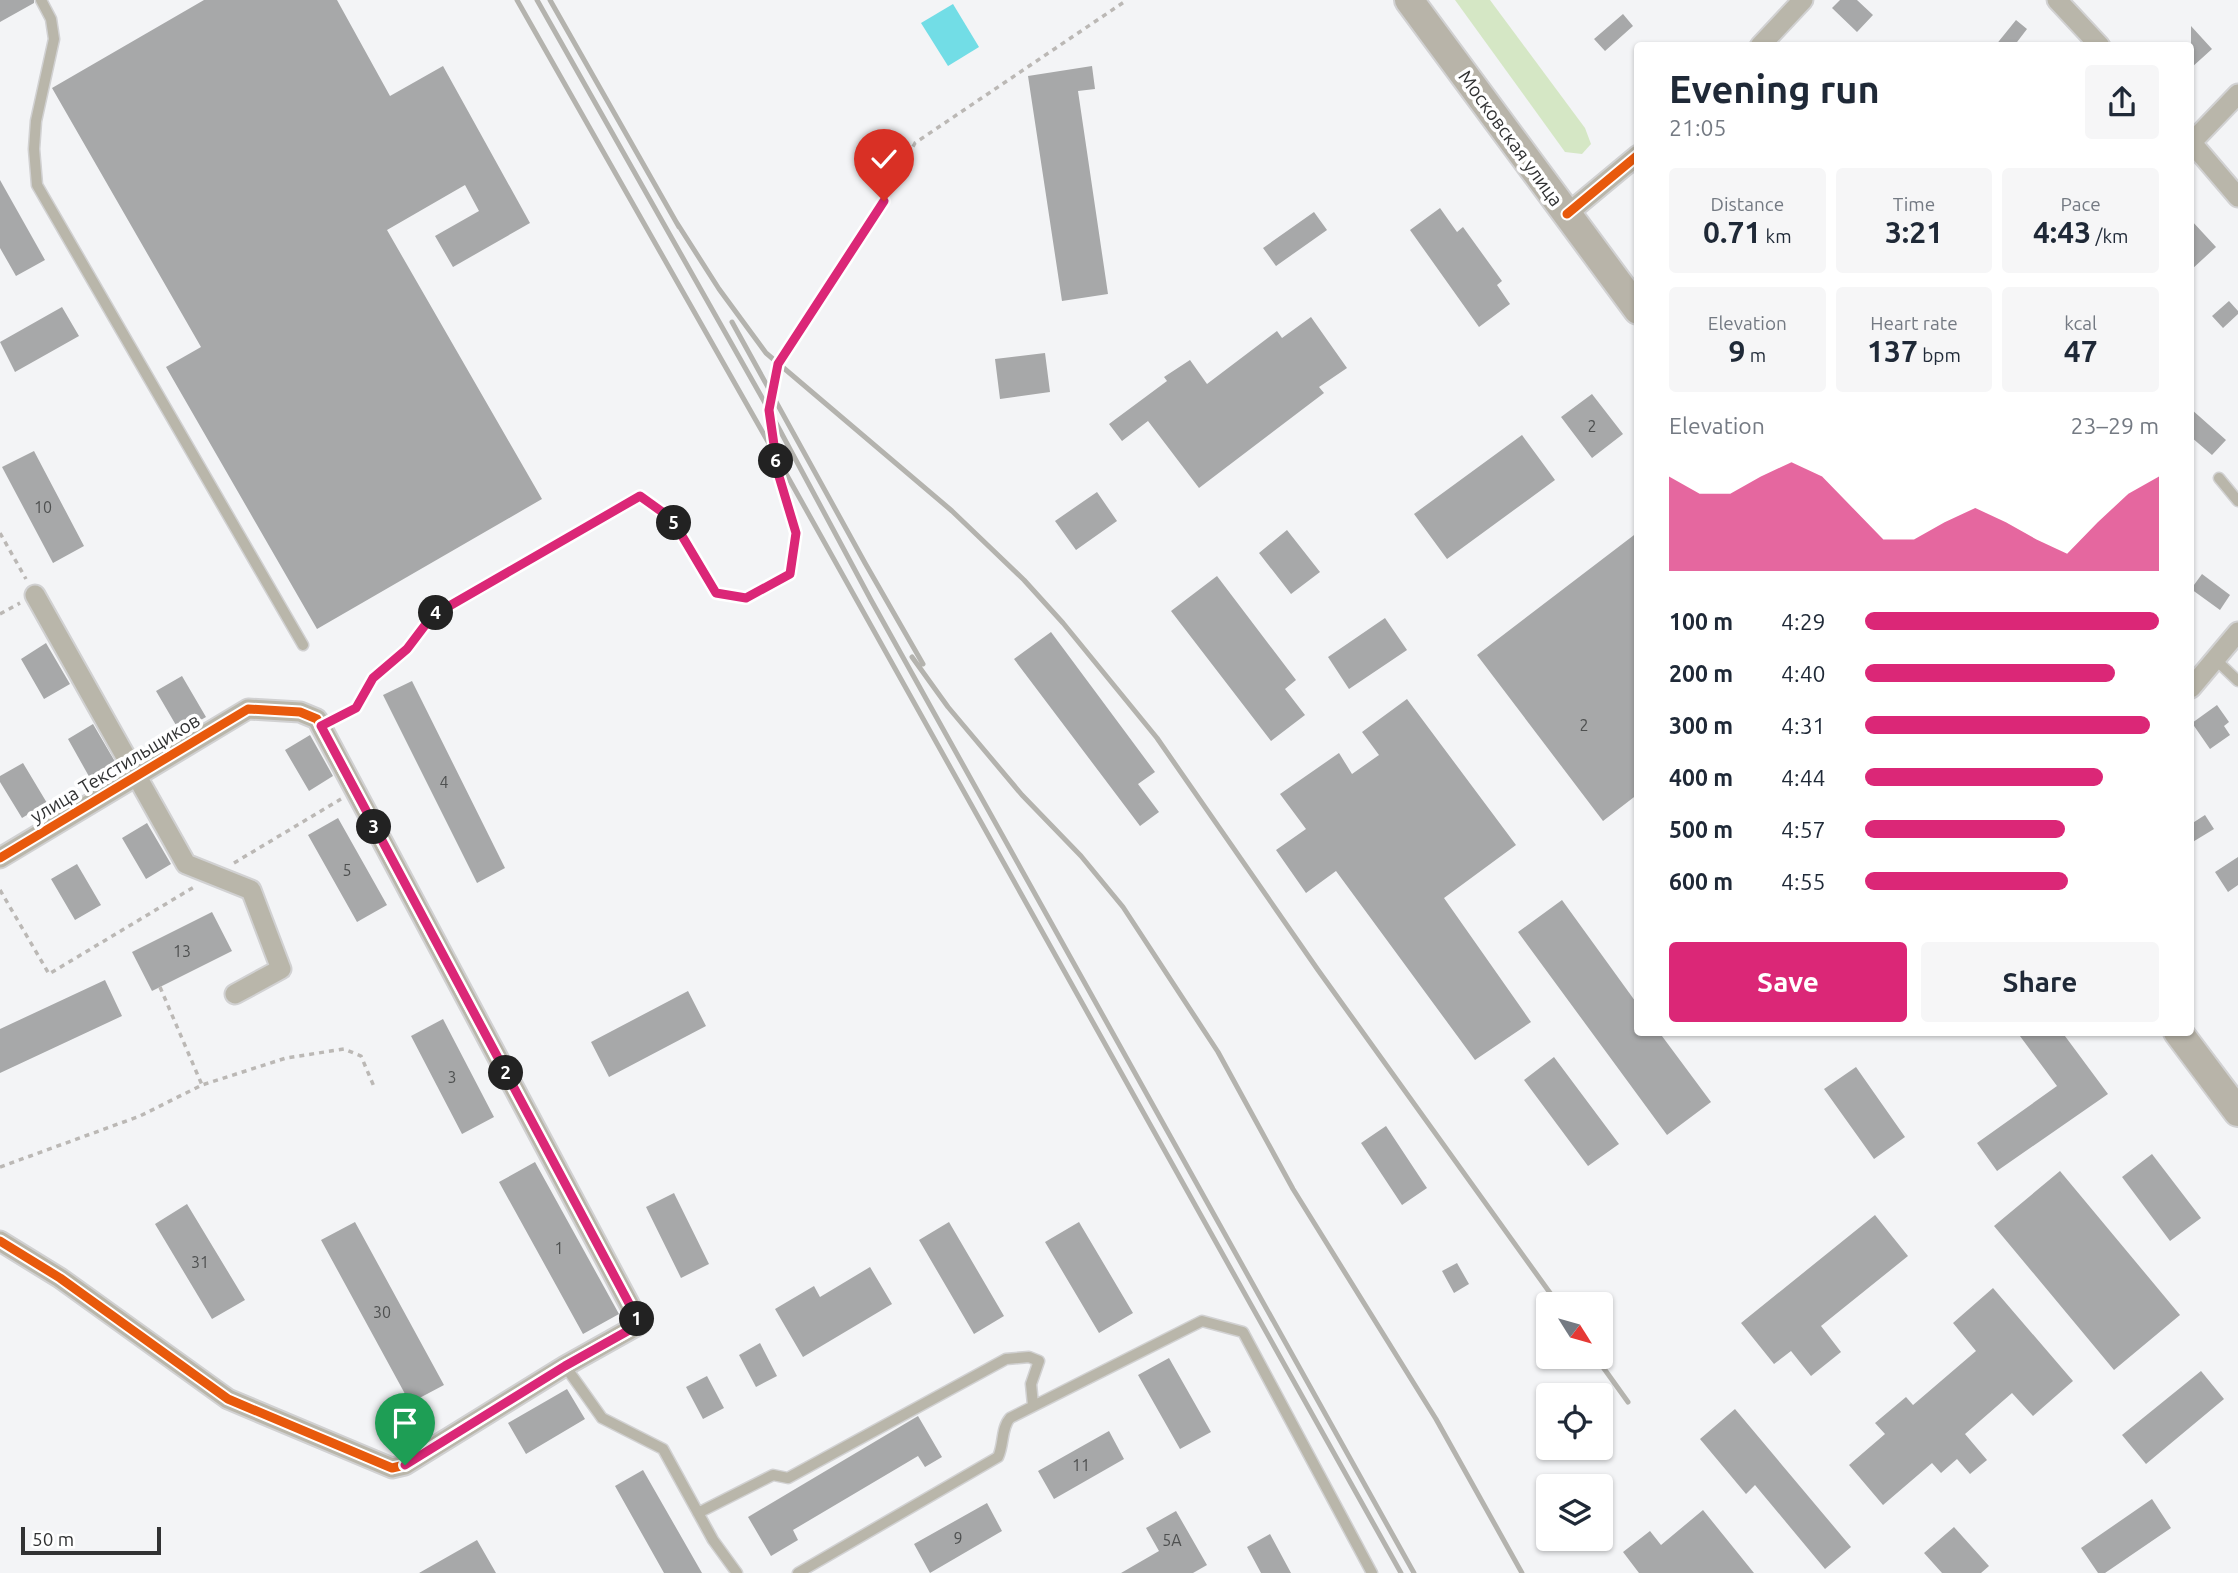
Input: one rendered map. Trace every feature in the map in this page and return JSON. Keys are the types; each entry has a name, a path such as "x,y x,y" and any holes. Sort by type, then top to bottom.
{"main road":[{"name":"Московская улица","path":"1409,0 1634,305"},
{"path":"2181,1036 2238,1112"}],"street":[{"path":"1764,42 1803,0"},
{"path":"2057,0 2096,42"},
{"path":"2194,140 2238,94"},
{"path":"2194,146 2238,197"},
{"path":"1567,214 1634,158"},
{"path":"35,595 186,864 251,890 281,970 235,994"},
{"path":"2194,684 2238,632"},
{"name":"улица Текстильщиков","path":"0,858 248,709 255,707 309,714 317,719 321,726"},
{"path":"0,1241 60,1278 228,1399 392,1468 405,1465 565,1366 640,1324 321,726"}],"lane":[{"path":"41,0 51,19 54,39 36,121 34,149 37,185 303,645"},
{"path":"2219,478 2238,501"},
{"path":"2215,659 2238,681"},
{"path":"798,1573 998,1457 1005,1423 1010,1418 1202,1321 1243,1332 1372,1573"},
{"path":"698,1513 773,1475 788,1478 1006,1359 1029,1357 1039,1361 1031,1384 1033,1405"},
{"path":"565,1366 602,1418 663,1449 713,1540 737,1573"}],"path":[{"path":"321,726 356,708 373,678 407,649 432,616 640,496 672,519 716,593 746,598 790,574 796,533 778,473 769,410 778,364 884,201 915,143 1127,0"},
{"path":"0,533 35,595 0,614"},
{"path":"0,890 49,974 355,790"},
{"path":"160,987 202,1085"},
{"path":"0,1167 140,1116 202,1085 286,1058 344,1049 361,1056 375,1088"}],"green space":[{"path":"1455,0 1490,0 1585,128 1591,144 1582,154 1565,152"}],"water":[{"path":"953,4 979,47 948,66 921,23"}],"building":[{"path":"0,0 34,0 34,3 0,22"},
{"path":"204,0 337,0 390,96 443,66 530,223 453,267 435,236 479,211 465,185 387,230 542,499 317,629 166,367 201,347 52,88"},
{"path":"1840,0 1857,0 1873,15 1857,32 1832,8"},
{"path":"1623,14 1633,26 1605,51 1594,39"},
{"path":"2016,20 2027,29 2017,42 1998,42"},
{"path":"2191,26 2212,49 2194,65 2194,42 2191,42"},
{"path":"1092,66 1095,89 1078,91 1108,294 1062,301 1028,76"},
{"path":"0,180 45,260 16,276 0,248"},
{"path":"1440,208 1457,232 1463,227 1502,281 1497,285 1510,304 1479,327 1410,230"},
{"path":"1314,212 1327,230 1276,266 1263,248"},
{"path":"2194,223 2216,247 2194,267"},
{"path":"2229,301 2238,314 2223,328 2212,316"},
{"path":"62,307 79,336 15,372 0,342"},
{"path":"1311,317 1347,368 1319,387 1324,393 1199,488 1148,421 1122,441 1109,424 1167,381 1164,377 1190,360 1207,384 1277,331 1282,338"},
{"path":"1045,353 1050,392 1000,399 995,359"},
{"path":"1592,394 1623,434 1592,458 1561,417"},
{"path":"2194,412 2226,440 2212,455 2194,440"},
{"path":"1522,435 1555,480 1447,559 1414,514"},
{"path":"34,451 84,546 53,563 2,467"},
{"path":"1097,492 1117,521 1076,550 1055,521"},
{"path":"1287,530 1320,572 1291,594 1259,553"},
{"path":"1634,535 1634,797 1603,821 1477,655"},
{"path":"2202,574 2230,595 2220,610 2194,591 2194,585"},
{"path":"1217,576 1296,680 1285,689 1305,715 1271,741 1171,611"},
{"path":"1385,618 1407,650 1349,689 1328,657"},
{"path":"1051,632 1155,772 1138,784 1159,812 1140,826 1014,659"},
{"path":"46,643 70,684 44,699 21,659"},
{"path":"182,676 206,717 180,732 156,691"},
{"path":"412,681 505,868 477,883 383,695"},
{"path":"1407,699 1516,845 1444,898 1531,1022 1475,1060 1336,871 1306,893 1276,850 1306,829 1280,794 1339,753 1352,774 1379,755 1362,732"},
{"path":"2217,705 2229,722 2224,726 2230,735 2210,749 2194,726 2194,722"},
{"path":"93,724 117,765 91,780 68,739"},
{"path":"310,735 333,776 309,791 285,750"},
{"path":"23,763 47,803 22,818 0,782 0,776"},
{"path":"2205,815 2214,829 2194,841 2194,822"},
{"path":"338,818 387,905 357,922 308,835"},
{"path":"147,823 171,864 146,879 122,838"},
{"path":"2238,857 2238,885 2228,892 2215,872"},
{"path":"77,864 101,905 75,920 51,879"},
{"path":"1562,900 1634,999 1634,1036 1662,1036 1711,1102 1667,1135 1518,932"},
{"path":"212,912 232,951 152,991 132,952"},
{"path":"105,980 122,1016 0,1073 0,1029"},
{"path":"688,991 706,1026 609,1077 591,1042"},
{"path":"443,1019 494,1117 462,1134 411,1036"},
{"path":"2020,1036 2065,1036 2108,1094 1997,1171 1977,1143 2057,1086"},
{"path":"1554,1057 1619,1144 1588,1166 1524,1080"},
{"path":"1856,1067 1905,1137 1874,1159 1824,1089"},
{"path":"1386,1126 1427,1188 1402,1205 1361,1143"},
{"path":"2152,1154 2201,1218 2170,1241 2122,1177"},
{"path":"535,1162 619,1314 583,1334 499,1182"},
{"path":"2060,1171 2180,1315 2114,1370 1994,1226"},
{"path":"674,1193 709,1264 681,1278 646,1207"},
{"path":"187,1204 245,1300 212,1319 155,1224"},
{"path":"1875,1215 1908,1256 1821,1326 1841,1352 1811,1376 1791,1351 1774,1364 1741,1323"},
{"path":"355,1222 444,1385 410,1403 321,1240"},
{"path":"949,1222 1004,1316 974,1334 919,1240"},
{"path":"1079,1222 1133,1313 1099,1333 1045,1242"},
{"path":"1457,1263 1469,1284 1454,1293 1442,1271"},
{"path":"870,1267 892,1304 803,1357 775,1309 814,1286 820,1297"},
{"path":"1993,1288 2073,1381 2033,1416 2012,1393 1965,1434 1987,1460 1970,1474 1957,1459 1941,1473 1932,1463 1883,1505 1849,1465 1885,1434 1875,1423 1906,1397 1913,1405 1976,1351 1953,1323"},
{"path":"760,1343 777,1376 756,1387 739,1355"},
{"path":"1169,1358 1211,1432 1180,1449 1138,1375"},
{"path":"2201,1371 2224,1399 2146,1464 2122,1435"},
{"path":"707,1376 724,1408 703,1419 686,1387"},
{"path":"567,1389 585,1419 526,1454 508,1423"},
{"path":"1735,1409 1851,1547 1825,1569 1755,1485 1746,1494 1700,1439"},
{"path":"918,1416 942,1457 925,1467 918,1456 793,1530 798,1540 771,1556 748,1517"},
{"path":"1109,1431 1124,1459 1054,1499 1038,1471"},
{"path":"643,1470 702,1573 664,1573 615,1486"},
{"path":"2152,1499 2171,1528 2105,1573 2098,1573 2081,1548"},
{"path":"987,1503 1002,1531 930,1573 914,1544"},
{"path":"1703,1510 1754,1573 1639,1573 1623,1552 1650,1531 1661,1545"},
{"path":"1176,1511 1207,1565 1193,1573 1121,1573 1159,1551 1146,1528"},
{"path":"1954,1527 1989,1566 1981,1573 1942,1573 1924,1553"},
{"path":"1270,1534 1291,1573 1261,1573 1247,1547"},
{"path":"477,1540 496,1573 419,1573"}],"railway":[{"path":"517,0 775,454 1401,1573"},
{"path":"537,0 769,410 871,600 1414,1573"},
{"path":"550,0 679,227"},
{"path":"675,220 719,289 766,353 952,511 1024,580 1063,623 1157,738 1318,970 1549,1292"},
{"path":"732,322 923,664"},
{"path":"912,657 948,707 1022,795 1081,856 1123,907 1218,1052 1293,1189 1436,1419 1522,1573"},
{"path":"1604,1369 1628,1402"}],"cycle path":[{"path":"1567,214 1634,158"},
{"path":"0,858 248,709 300,712 317,719 640,1324 565,1366 405,1465 392,1468 228,1399 60,1278 0,1241"}],"route":[{"path":"405,1465 565,1366 640,1324 321,726 356,708 373,678 407,649 432,616 640,496 672,519 716,593 746,598 790,574 796,533 778,473 769,410 778,364 884,201"}]}
